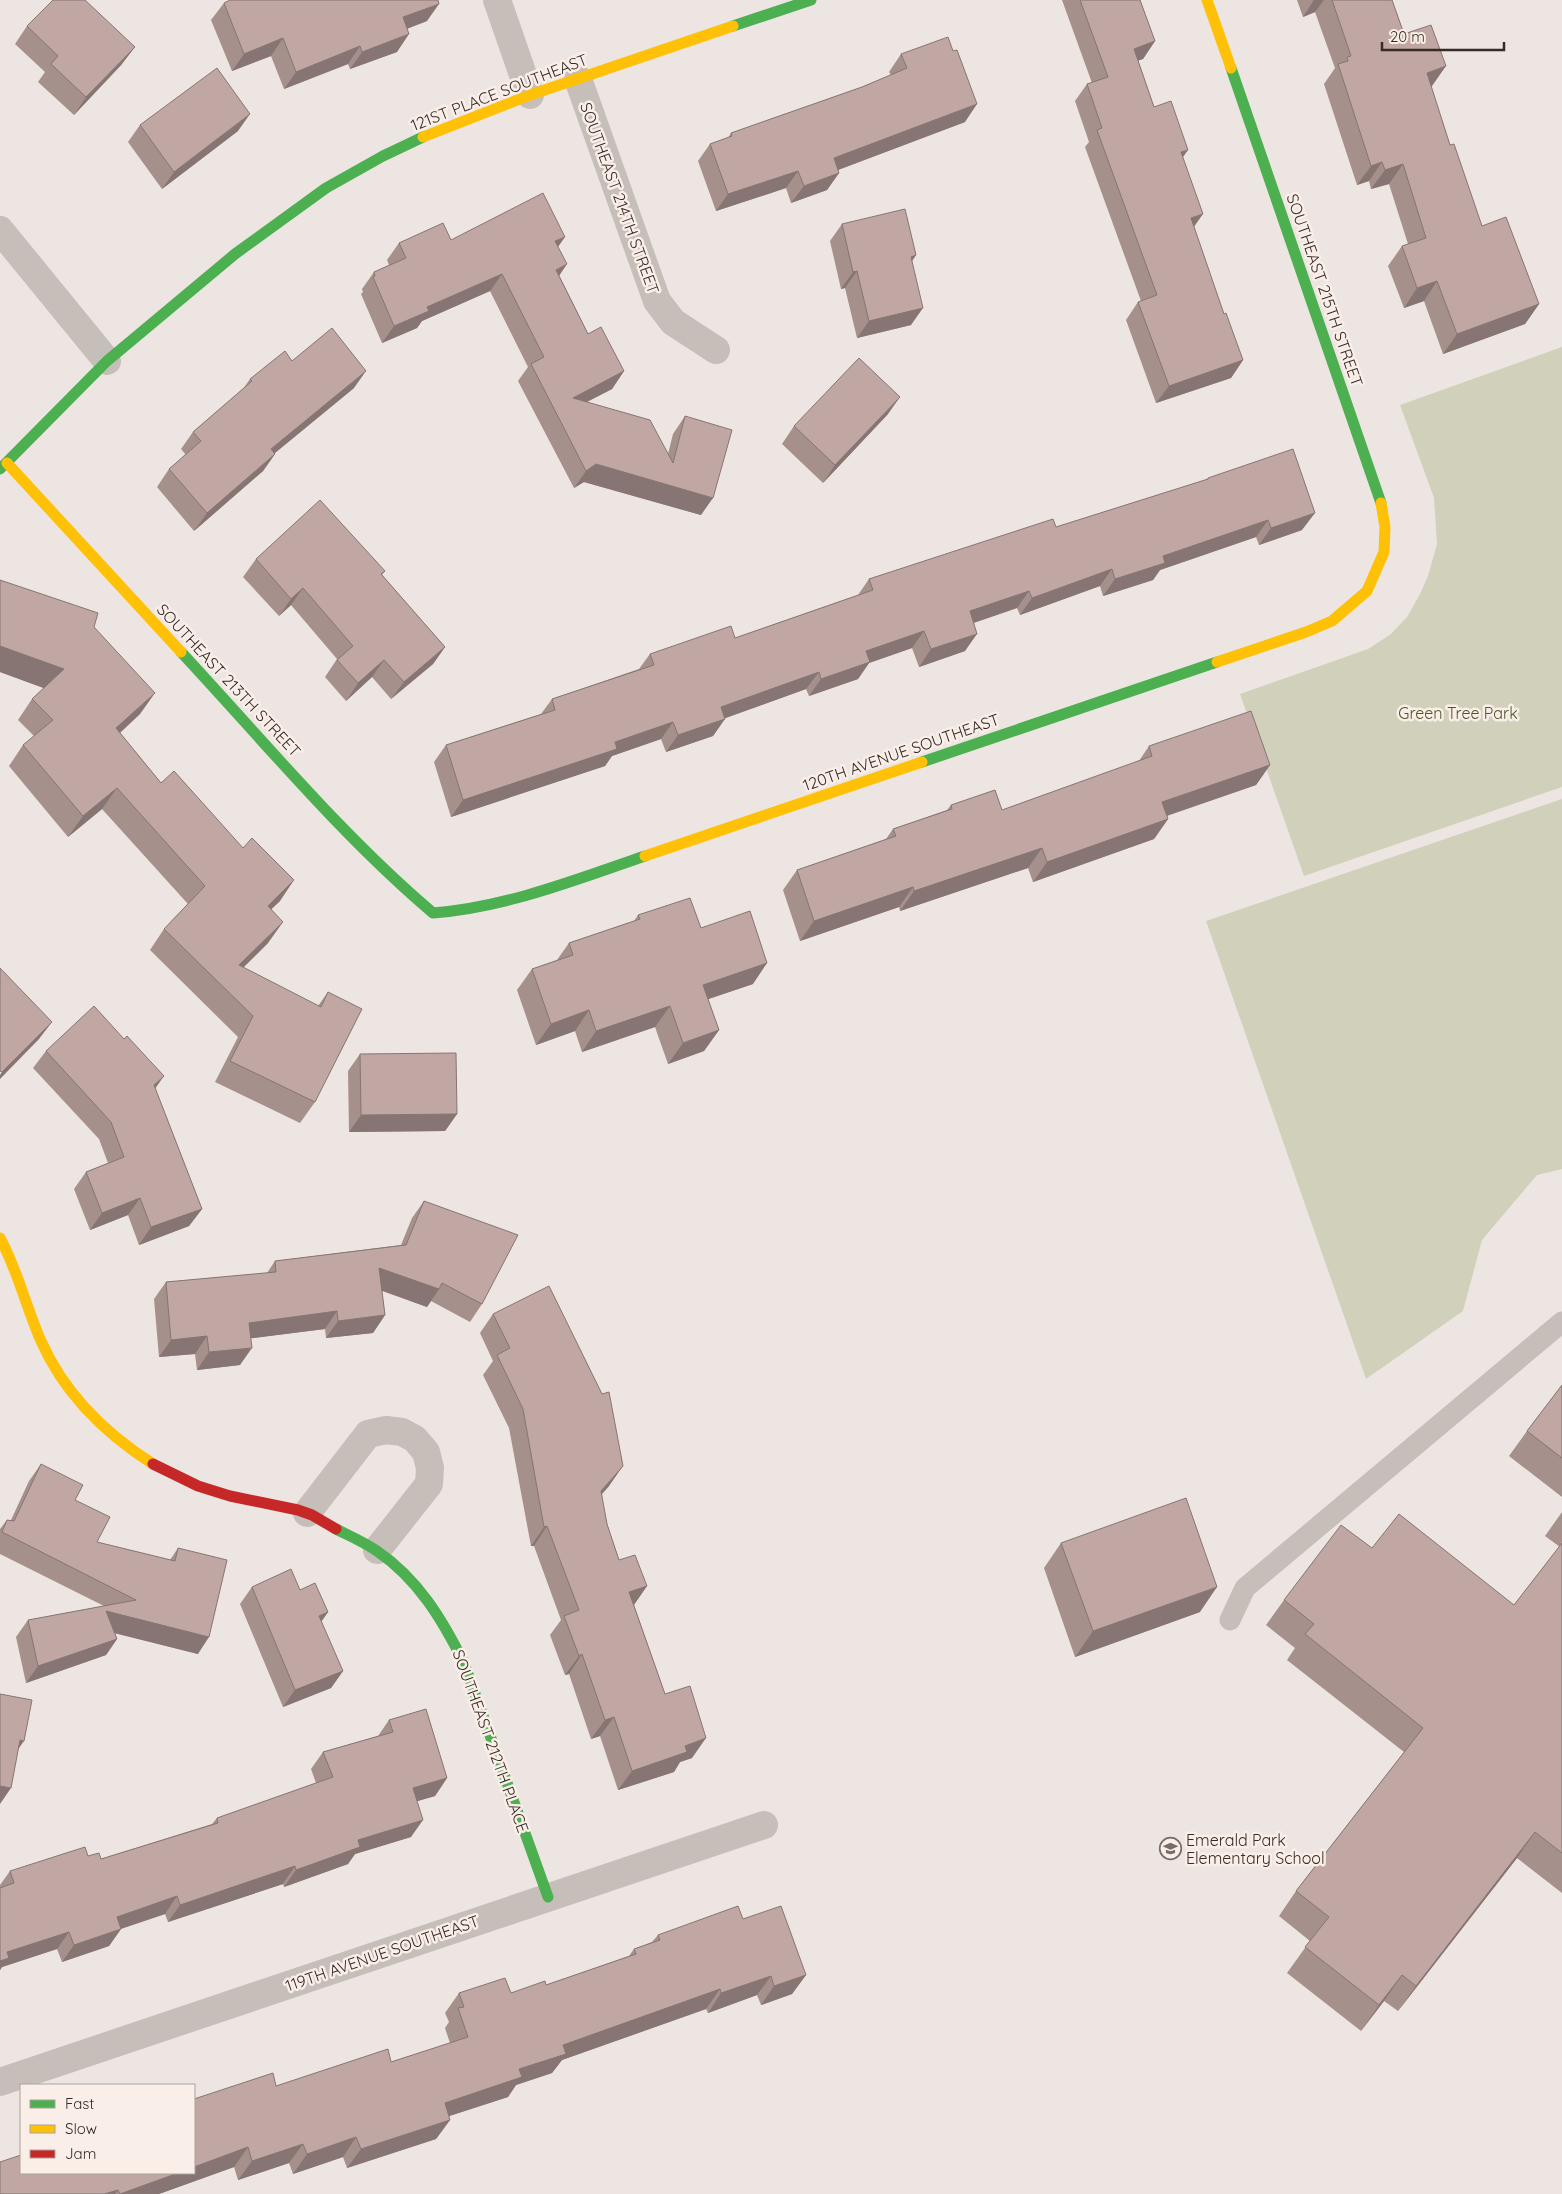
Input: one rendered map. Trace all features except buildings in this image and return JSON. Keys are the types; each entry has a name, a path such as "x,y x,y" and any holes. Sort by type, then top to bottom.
{"street":[{"path":"497,0 530,95"},
{"name":"121ST PLACE SOUTHEAST","path":"4,466 106,361 234,254 326,188 383,156 443,128 530,95 811,0"},
{"name":"SOUTHEAST 215TH STREET","path":"1207,0 1380,500 1385,527 1384,552 1367,591"},
{"name":"SOUTHEAST 214TH STREET","path":"578,79 657,301 673,322 716,350"},
{"path":"0,230 106,361"},
{"name":"SOUTHEAST 213TH STREET","path":"4,466 324,807 401,886 433,913"},
{"name":"120TH AVENUE SOUTHEAST","path":"433,913 468,910 526,897 1306,632 1332,621 1367,591"},
{"name":"SOUTHEAST 212TH PLACE","path":"0,1238 19,1279 45,1350 72,1392 114,1436 164,1471 197,1486 228,1496 307,1513 377,1550 420,1588 450,1634 475,1691 548,1897"},
{"path":"307,1513 368,1434 386,1430 402,1432 415,1439 426,1452 430,1468 428,1484 377,1550"},
{"name":"119TH AVENUE SOUTHEAST","path":"0,2082 764,1824"}],"lane":[{"path":"1230,1620 1245,1588 1562,1322"}],"green space":[{"name":"Green Tree Park","path":"1562,347 1562,787 1304,876 1240,694 1368,649 1391,634 1407,617 1419,596 1428,576 1437,544 1434,498 1400,405"},
{"path":"1562,799 1562,1169 1537,1175 1482,1240 1463,1311 1366,1379 1206,921"}],"traffic: fast":[{"path":"733,26 811,0"},
{"path":"1231,68 1381,503"},
{"path":"0,469 107,361 235,254 326,188 383,156 423,137"},
{"path":"181,652 334,819 366,852 433,913 460,910 514,899 645,856"},
{"path":"922,762 1217,662"},
{"path":"336,1529 357,1539 392,1562 417,1587 447,1631 464,1663 548,1897"}],"traffic: slow":[{"path":"1207,0 1231,68"},
{"path":"423,137 530,95 733,26"},
{"path":"7,463 181,652"},
{"path":"1217,662 1306,632 1332,621 1367,591 1384,552 1385,527 1381,503"},
{"path":"645,856 922,762"},
{"path":"0,1238 12,1263 41,1341 50,1360 62,1378 74,1395 103,1426 153,1464"}],"traffic: jam":[{"path":"153,1464 198,1486 230,1496 298,1510 312,1515 336,1529"}],"place":[{"name":"Emerald Park Elementary School","path":"1170,1849"}]}
